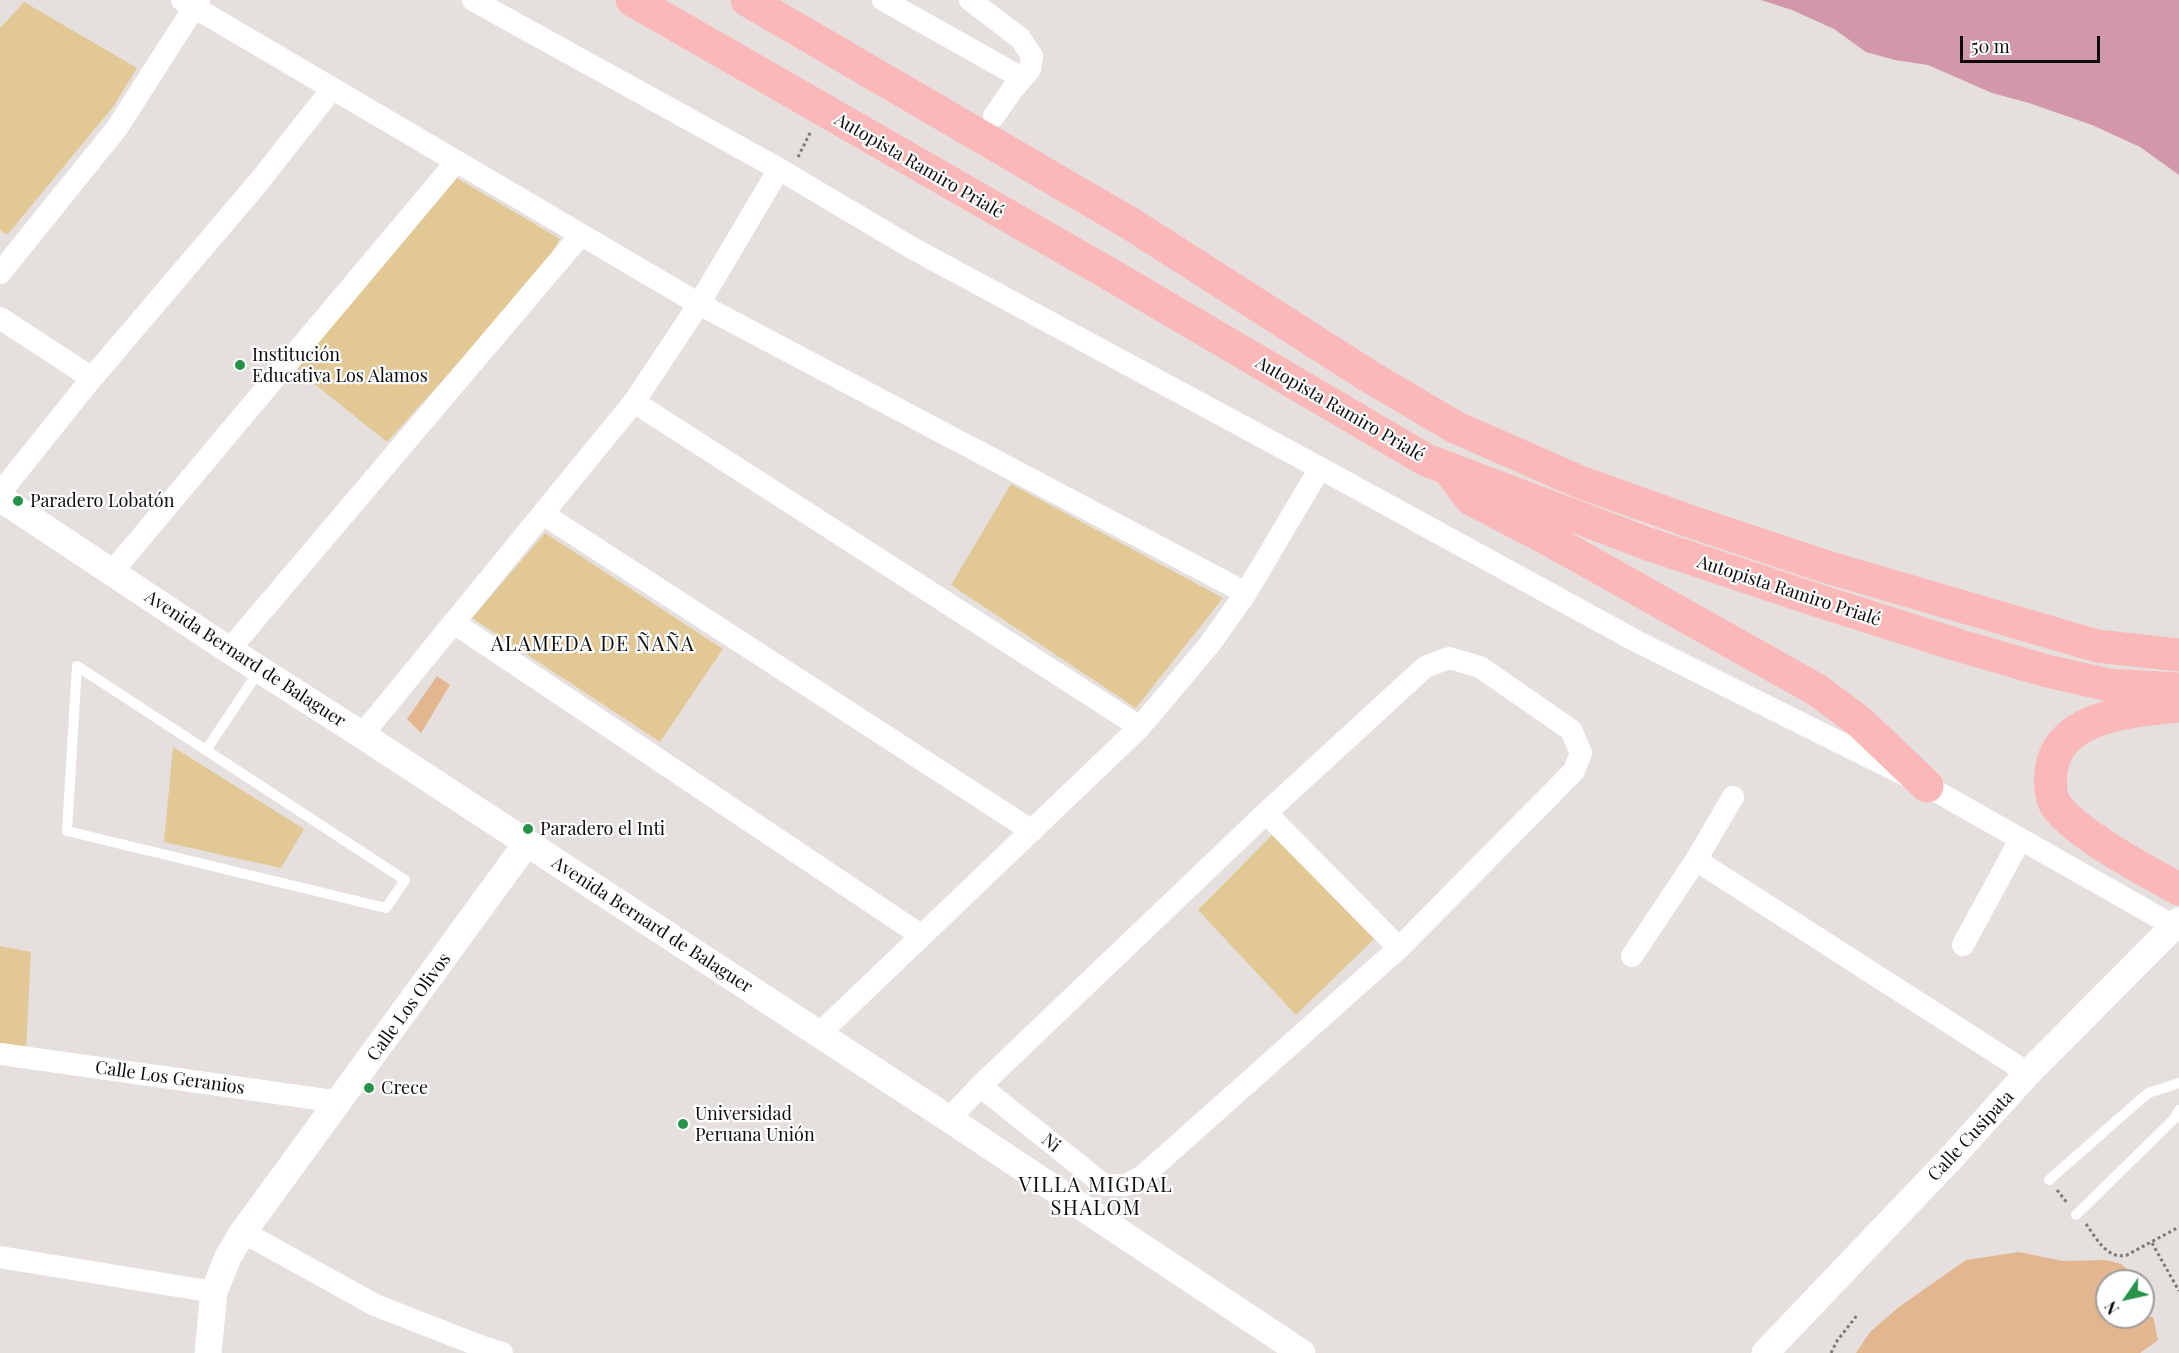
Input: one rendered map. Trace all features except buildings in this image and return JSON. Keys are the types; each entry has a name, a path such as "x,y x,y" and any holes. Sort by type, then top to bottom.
{"highway":[{"name":"Autopista Ramiro Prialé","path":"632,0 1106,272 1426,460 1648,544 1961,646 2047,671 2109,684 2179,689"},
{"name":"Autopista Ramiro Prialé","path":"747,0 1131,224 1367,375 1455,427 1580,482 1827,567 2097,646 2179,655"},
{"path":"1446,467 1471,499 1550,540 1817,690 1860,722 1926,786"},
{"path":"2179,706 2104,717 2074,732 2058,749 2052,768 2050,788 2056,806 2079,828 2139,867 2179,889"}],"street":[{"path":"473,0 784,172 912,248 1636,641 1926,786 2020,840 2177,924"},
{"path":"883,0 1022,78"},
{"path":"970,0 1020,38 1032,56 1030,69 1011,90 994,116"},
{"path":"0,273 117,128 192,3 332,89 699,304 1246,593"},
{"path":"0,493 92,378 257,184 332,89"},
{"path":"112,572 456,162"},
{"path":"362,735 634,402 784,172"},
{"path":"229,650 580,236"},
{"path":"0,318 92,378"},
{"path":"634,402 1140,728"},
{"path":"819,1034 1140,728 1209,645 1246,593 1320,468"},
{"name":"Avenida Bernard de Balaguer","path":"0,498 949,1119 1302,1353"},
{"path":"543,514 1032,831"},
{"path":"454,623 922,936"},
{"path":"949,1119 980,1086 1266,813 1425,667 1449,658 1480,667 1571,730 1581,753 1574,771 1399,948 1266,813"},
{"path":"1632,956 1696,860 1734,797"},
{"path":"1963,945 2020,840"},
{"name":"Calle Los Olivos","path":"207,1353 214,1293 228,1257 243,1232 527,843"},
{"path":"1696,860 2028,1073"},
{"name":"Calle Cusipata","path":"1765,1353 1951,1158 2028,1073 2177,924"},
{"name":"Ni","path":"980,1086 1104,1185 1126,1185 1144,1175 1399,948"},
{"name":"Calle Los Geranios","path":"0,1054 340,1102"},
{"path":"243,1232 375,1305 502,1353"},
{"path":"0,1257 214,1293"}],"lane":[{"path":"77,666 206,750 405,880 386,908 67,831 77,666"},
{"path":"206,750 260,670"},
{"path":"2049,1180 2148,1093 2179,1083"},
{"path":"2076,1215 2175,1118 2179,1110"}],"path":[{"path":"784,172 822,110"},
{"path":"2049,1180 2107,1251 2118,1257 2127,1256 2179,1227"},
{"path":"2151,1243 2179,1291"},
{"path":"1832,1353 1837,1341 1858,1314"}],"shaded area":[{"path":"1761,0 2179,0 2179,175 2140,147 2092,125 1992,93 1928,65 1895,60 1866,52 1834,29 1792,10"},
{"path":"24,2 137,68 113,107 7,235 0,230 0,28"},
{"path":"450,174 560,239 541,271 387,442 297,370"},
{"path":"1011,484 1223,598 1136,708 951,585"},
{"path":"545,533 723,649 660,742 472,618"},
{"path":"173,747 304,829 281,868 164,842"},
{"path":"1272,835 1374,939 1296,1015 1198,910"},
{"path":"0,946 31,952 26,1051 0,1046"}],"place":[{"name":"Institución Educativa Los Alamos","path":"240,365"},
{"name":"Paradero Lobatón","path":"18,501"},
{"name":"Paradero el Inti","path":"528,829"},
{"name":"Crece","path":"369,1088"},
{"name":"Universidad Peruana Unión","path":"683,1124"}],"district":[{"name":"ALAMEDA DE ÑAÑA","path":"593,645"},
{"name":"VILLA MIGDAL SHALOM","path":"1096,1198"}]}
